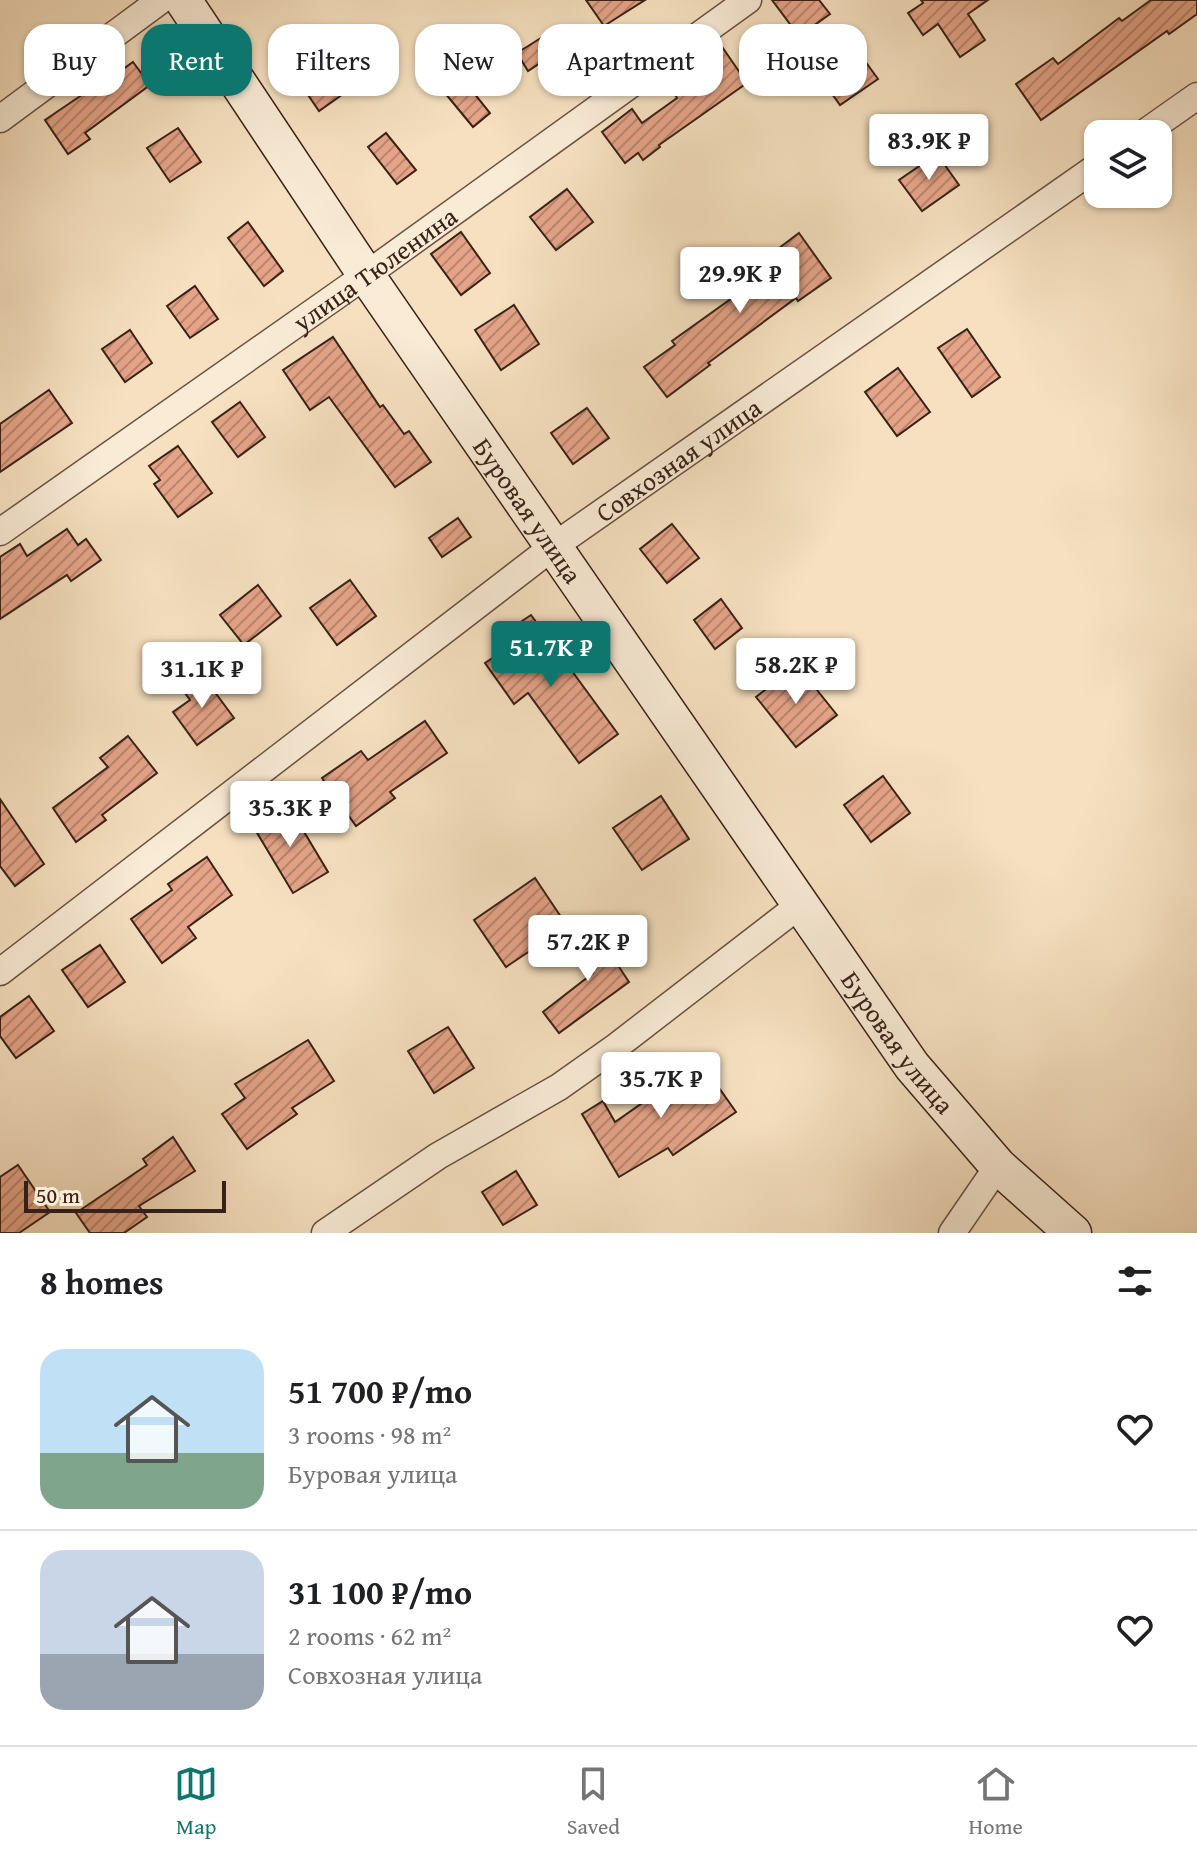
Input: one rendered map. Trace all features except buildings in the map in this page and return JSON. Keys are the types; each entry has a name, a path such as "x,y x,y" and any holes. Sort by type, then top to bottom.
{"main road":[{"name":"Буровая улица","path":"183,0 366,275 912,1066 998,1166 1073,1233"}],"street":[{"path":"0,119 161,0"},
{"name":"улица Тюленина","path":"0,532 366,275 748,0"},
{"path":"1163,120 1197,96"},
{"name":"Совхозная улица","path":"0,972 554,546 1084,176"},
{"path":"325,1233 438,1156 559,1087 801,904"},
{"path":"952,1233 998,1166"}]}
